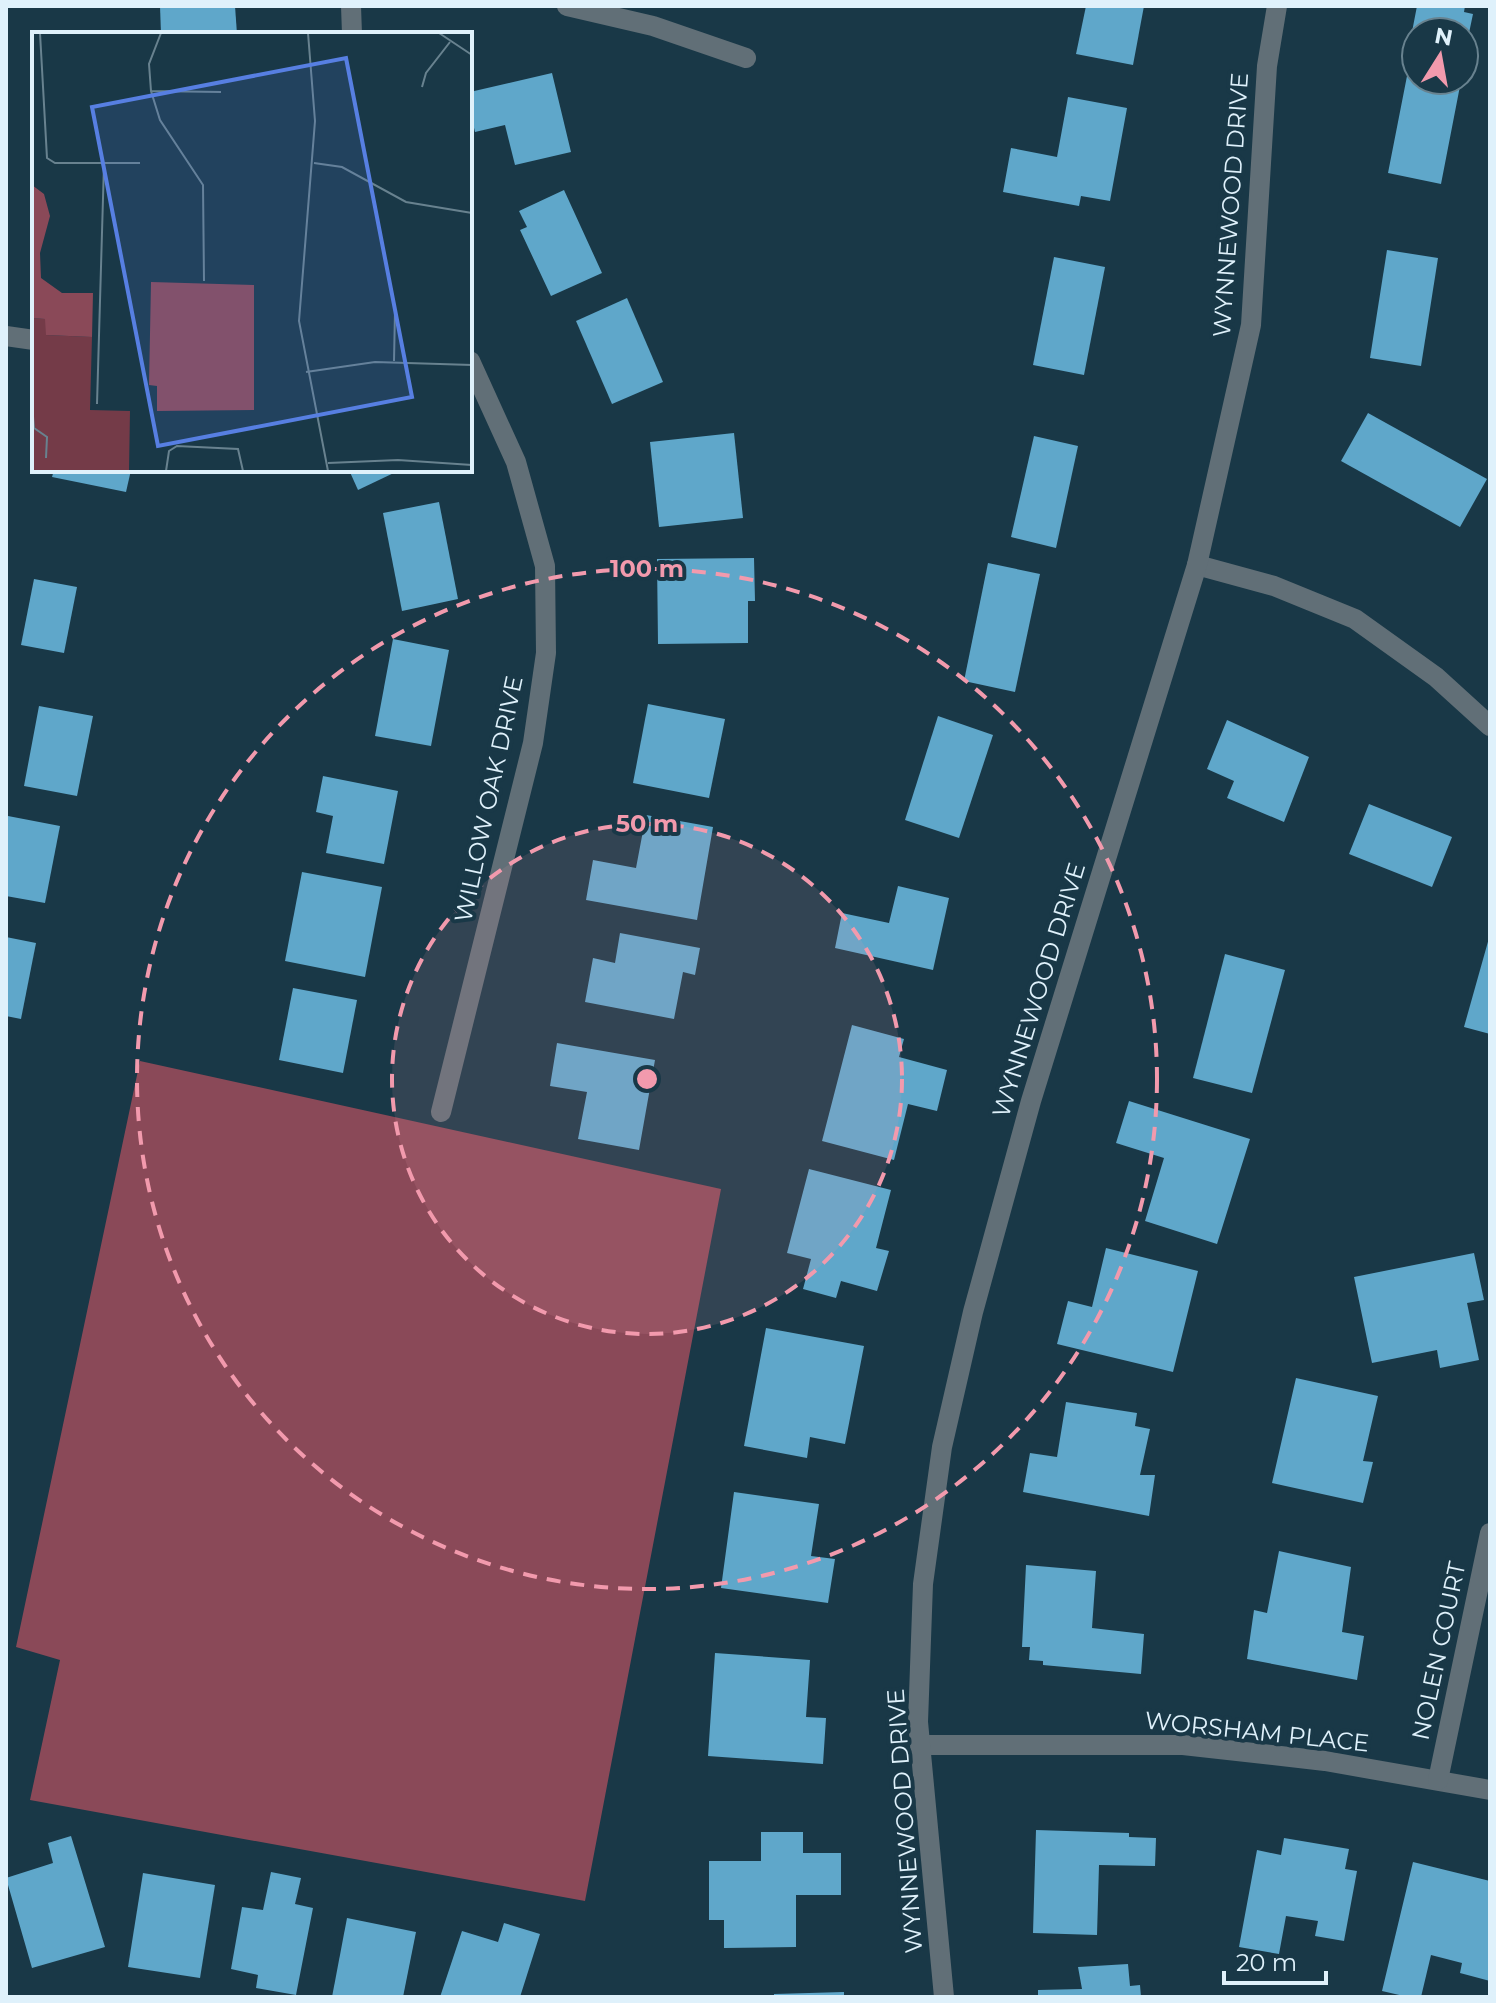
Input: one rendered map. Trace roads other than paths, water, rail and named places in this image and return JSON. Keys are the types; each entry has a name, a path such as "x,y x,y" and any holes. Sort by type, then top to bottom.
{"street":[{"path":"351,6 352,32"},
{"path":"567,6 653,26 746,58"},
{"name":"WYNNEWOOD DRIVE","path":"944,1997 918,1722 923,1584 942,1447 969,1327 1031,1101 1197,565 1251,325 1267,66 1277,6"},
{"path":"6,336 32,340"},
{"name":"WILLOW OAK DRIVE","path":"441,1112 533,743 546,653 545,566 516,462 472,365"},
{"path":"1197,565 1274,586 1355,619 1436,677 1490,726"},
{"name":"NOLEN COURT","path":"1438,1780 1490,1533"},
{"name":"WORSHAM PLACE","path":"920,1745 1183,1745 1325,1761 1490,1790"}]}
